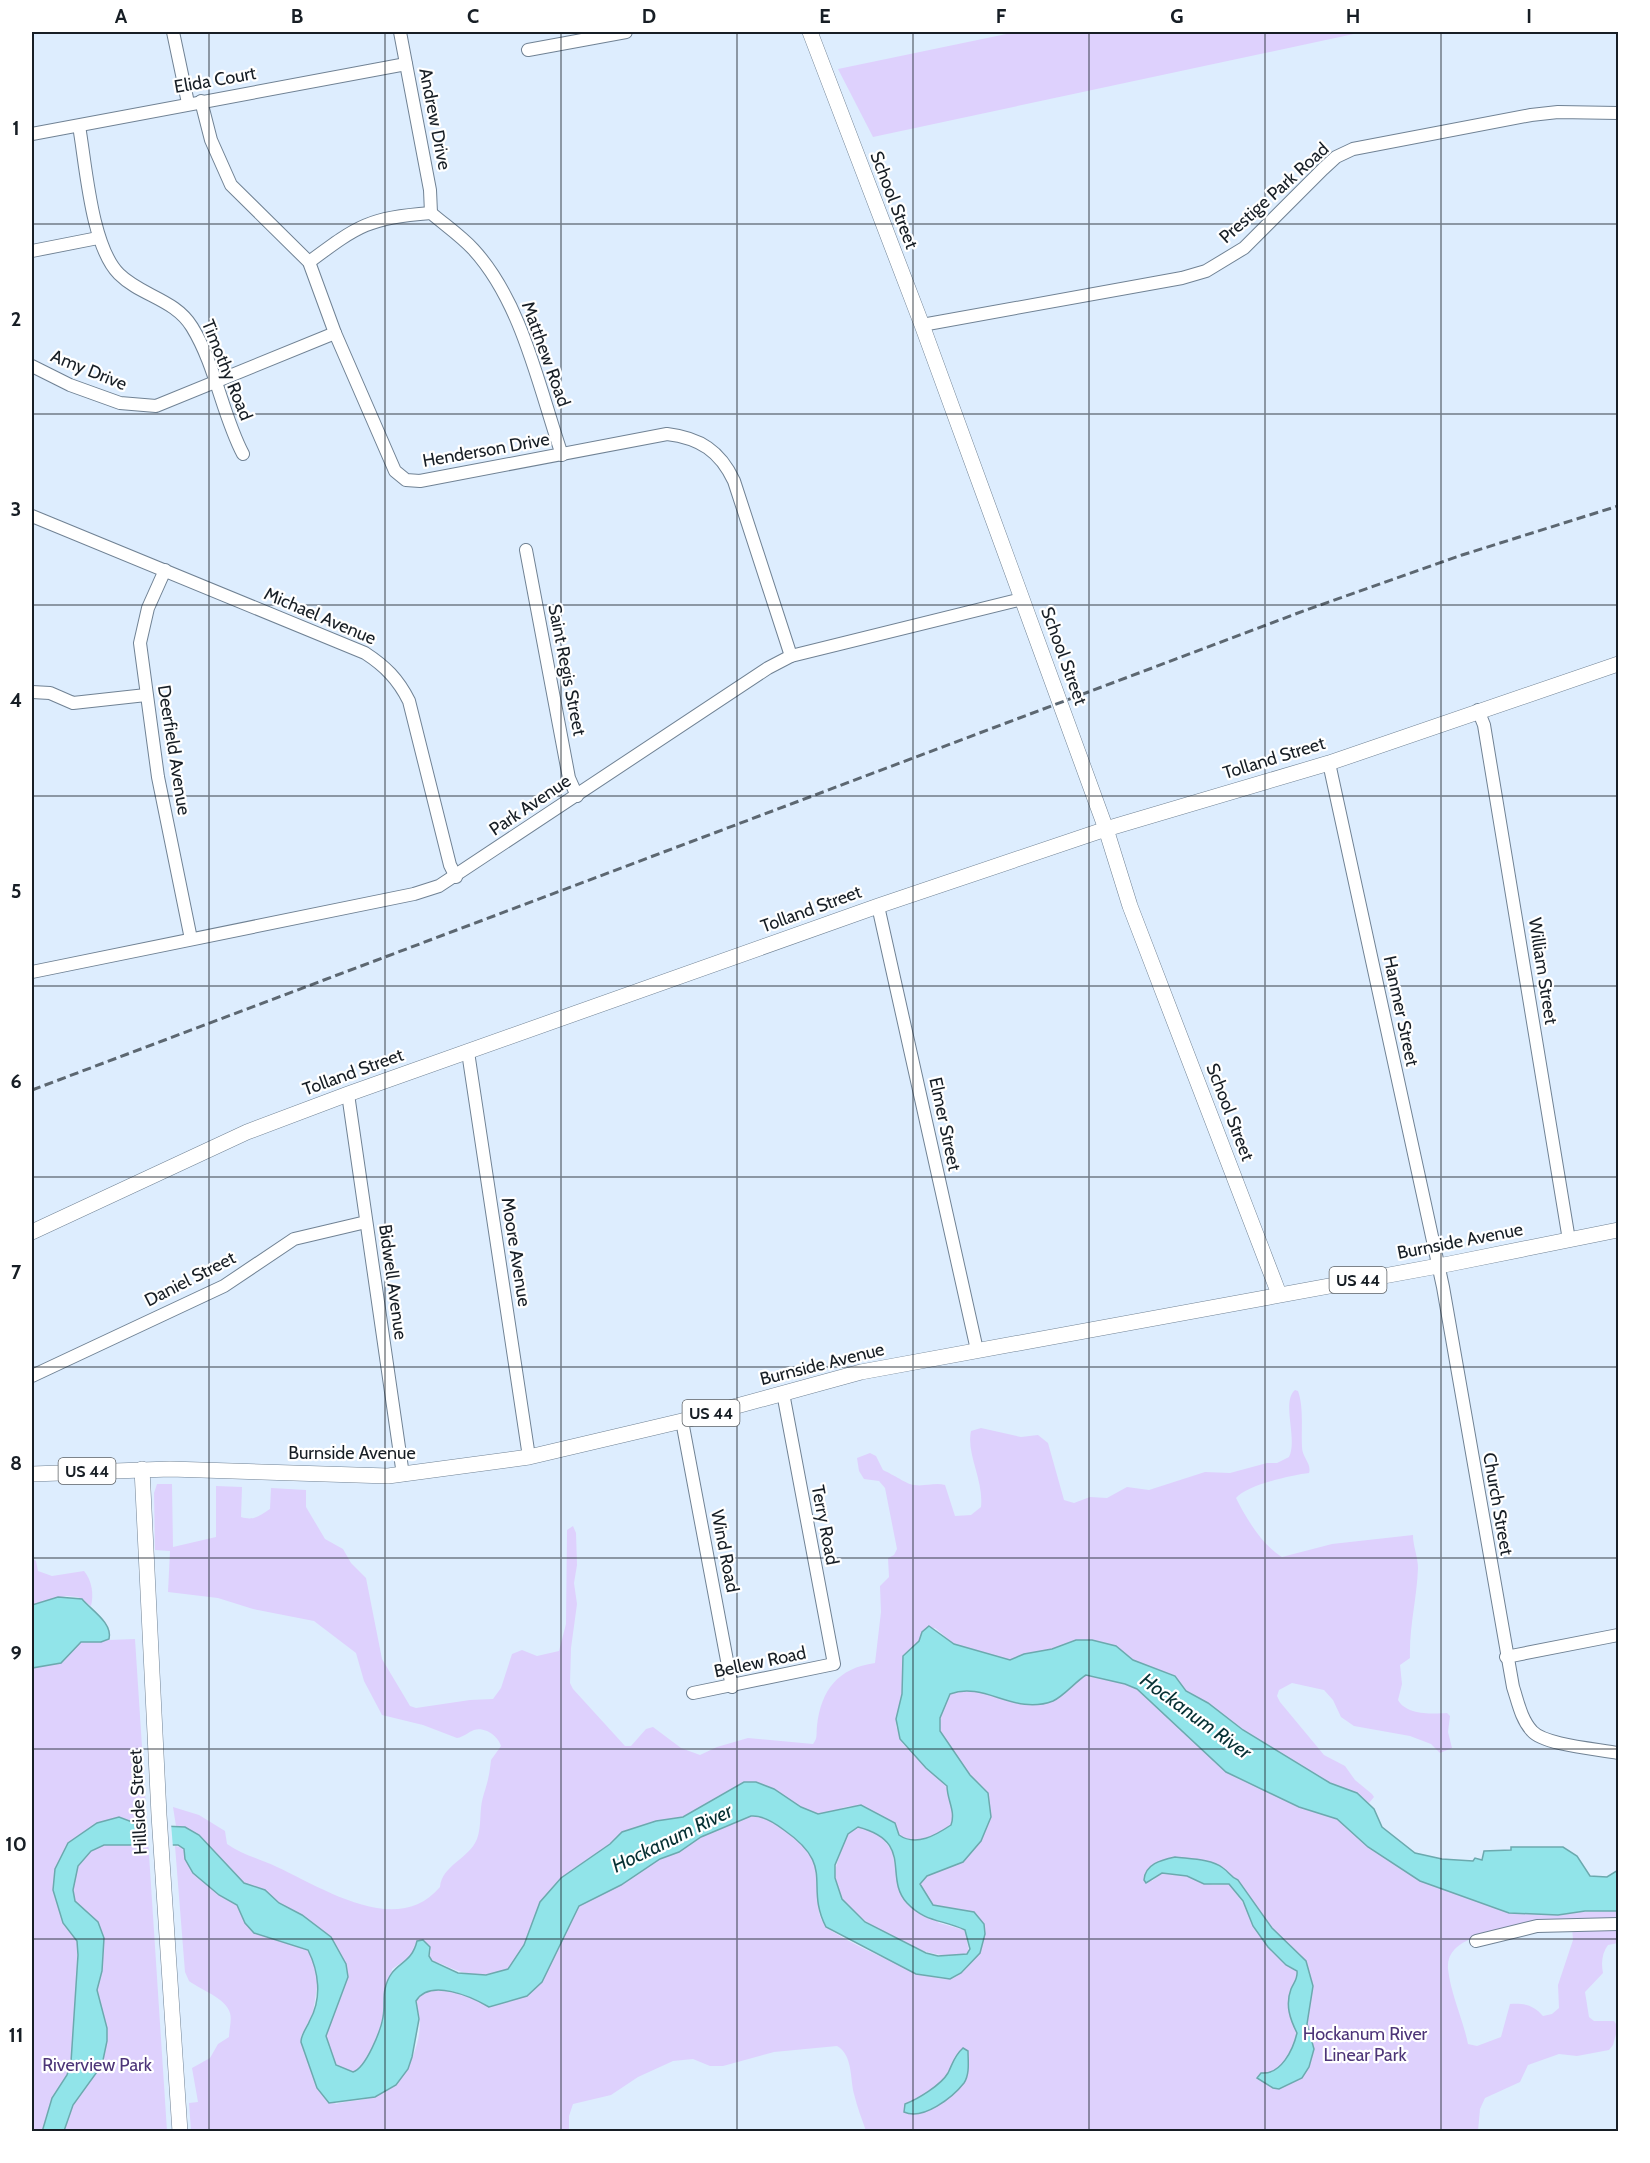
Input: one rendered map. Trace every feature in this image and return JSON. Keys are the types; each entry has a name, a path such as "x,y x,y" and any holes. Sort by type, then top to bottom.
{"main road":[{"name":"School Street","path":"810,32 922,325 1106,829 1130,906 1279,1294"},
{"name":"Tolland Street","path":"32,1232 247,1132 348,1094 878,906 1106,829 1329,763 1478,710 1618,664"},
{"name":"Burnside Avenue","path":"32,1474 142,1469 403,1475 529,1457 682,1422 861,1372 1437,1266 1618,1230"},
{"name":"Hillside Street","path":"142,1469 161,1852 180,2132"}],"street":[{"path":"173,32 188,103"},
{"name":"Andrew Drive","path":"400,32 430,190 431,213"},
{"path":"528,50 626,32"},
{"name":"Elida Court","path":"32,134 406,64"},
{"name":"Henderson Drive","path":"201,101 211,140 231,185 309,262 335,333 395,471 406,480 440,478 667,434 701,442 716,452 727,466 734,481 791,656"},
{"name":"Prestige Park Road","path":"922,325 1182,278 1206,271 1244,248 1336,157 1353,149 1531,115 1558,112 1618,113"},
{"name":"Timothy Road","path":"79,126 98,238 107,258 119,274 184,315 194,329 226,409 230,430 243,454"},
{"path":"309,262 352,230 374,220 431,213"},
{"name":"Matthew Road","path":"431,213 474,250 507,298 562,455"},
{"path":"32,251 98,238"},
{"name":"Amy Drive","path":"32,366 70,385 120,403 138,407 156,406 177,400 335,333"},
{"name":"Michael Avenue","path":"32,516 365,652 385,666 400,683 409,701 450,865 456,877"},
{"name":"Saint Regis Street","path":"526,550 569,778 577,796"},
{"name":"Deerfield Avenue","path":"165,570 148,608 140,643 158,777 191,939"},
{"name":"Park Avenue","path":"32,972 414,894 456,877 768,668 791,656 1022,599"},
{"path":"32,692 50,693 74,703 146,694"},
{"name":"William Street","path":"1478,710 1484,725 1569,1240"},
{"name":"Hanmer Street","path":"1329,763 1437,1266"},
{"name":"Elmer Street","path":"878,906 977,1350"},
{"name":"Moore Avenue","path":"468,1052 529,1457"},
{"name":"Bidwell Avenue","path":"348,1094 403,1475"},
{"name":"Daniel Street","path":"32,1376 224,1286 294,1239 366,1222"},
{"name":"Church Street","path":"1437,1266 1506,1657 1522,1715 1532,1732 1544,1739 1618,1753"},
{"name":"Terry Road","path":"783,1393 834,1664"},
{"name":"Wind Road","path":"682,1422 732,1687"},
{"path":"1506,1657 1618,1635"},
{"name":"Bellew Road","path":"693,1694 834,1664"},
{"path":"1476,1941 1537,1926 1618,1924"}],"green space":[{"path":"1016,32 1363,32 873,137 838,69"},
{"path":"1295,1390 1298,1391 1301,1404 1302,1447 1309,1473 1259,1485 1236,1498 1261,1538 1282,1557 1332,1544 1413,1535 1418,1564 1410,1658 1400,1665 1402,1684 1398,1700 1413,1711 1447,1713 1450,1716 1448,1732 1452,1748 1440,1753 1431,1744 1410,1736 1354,1726 1341,1717 1333,1700 1324,1690 1292,1683 1279,1690 1277,1696 1280,1702 1324,1755 1345,1766 1355,1780 1372,1794 1374,1797 1369,1803 1357,1793 1330,1783 1243,1730 1208,1703 1186,1691 1175,1676 1133,1660 1116,1646 1092,1640 1076,1640 1010,1660 954,1644 935,1628 922,1632 919,1641 903,1656 902,1694 896,1726 903,1744 947,1786 953,1815 952,1825 933,1836 912,1840 899,1835 895,1823 871,1812 851,1807 827,1814 813,1813 774,1789 711,1802 683,1817 656,1821 622,1832 610,1844 561,1878 540,1902 524,1945 508,1969 483,1975 460,1971 434,1961 429,1956 431,1950 417,1941 414,1954 392,1969 375,2042 362,2066 353,2072 336,2065 326,2036 348,1977 331,1937 302,1915 279,1903 265,1890 244,1883 185,1827 176,1826 173,1807 199,1815 225,1831 227,1844 233,1848 337,1896 382,1909 403,1908 423,1902 440,1887 450,1867 473,1846 479,1834 482,1802 491,1760 501,1746 487,1731 478,1729 457,1738 423,1725 382,1715 364,1681 356,1653 314,1621 253,1609 218,1598 168,1592 170,1551 155,1550 154,1493 157,1484 172,1484 173,1547 216,1537 216,1486 242,1487 241,1517 249,1518 256,1517 270,1509 271,1488 306,1490 306,1507 325,1539 343,1549 351,1563 366,1578 382,1659 410,1706 416,1708 493,1699 501,1688 512,1654 522,1650 537,1656 559,1651 566,1624 567,1530 573,1526 576,1533 577,1565 574,1583 577,1604 571,1648 570,1683 573,1689 625,1746 631,1746 646,1729 653,1727 681,1748 700,1755 717,1747 748,1738 813,1744 816,1738 819,1713 827,1692 841,1676 851,1670 875,1663 881,1612 880,1586 889,1577 888,1558 894,1555 897,1549 885,1488 879,1481 864,1479 859,1471 857,1458 870,1453 876,1456 883,1470 910,1484 945,1485 955,1516 971,1515 981,1507 981,1497 971,1449 971,1431 981,1428 1021,1437 1038,1435 1048,1443 1064,1500 1074,1503 1090,1497 1107,1498 1127,1487 1149,1490 1205,1472 1230,1473 1267,1463 1277,1463 1289,1457 1292,1441 1289,1403"},
{"path":"32,1558 36,1561 38,1571 52,1576 84,1571 92,1588 91,1606 78,1597 66,1596 32,1605"},
{"name":"Riverview Park","path":"32,1613 108,1640 135,1639 167,2131 32,2131"},
{"name":"Hockanum River Linear Park","path":"1086,1675 1137,1689 1226,1772 1299,1807 1337,1819 1389,1849 1576,1912 1618,1911 1618,1943 1608,1945 1602,1958 1603,1973 1585,1992 1589,2017 1594,2021 1614,2021 1618,2027 1613,2045 1609,2050 1577,2056 1559,2054 1528,2065 1520,2082 1485,2098 1480,2109 1478,2131 866,2131 855,2099 846,2055 837,2046 774,2052 723,2066 710,2066 693,2059 673,2061 638,2077 611,2095 573,2104 569,2116 569,2131 191,2131 189,2103 198,2102 192,2068 210,2058 218,2044 229,2037 231,2016 224,2003 189,1981 185,1972 175,1846 184,1848 185,1859 192,1870 219,1895 237,1905 245,1923 254,1933 308,1950 317,1968 318,1980 313,2013 301,2036 303,2049 317,2088 336,2104 367,2099 387,2091 396,2084 410,2063 420,2026 416,2001 422,1994 441,1990 462,1995 489,2007 550,1965 579,1906 621,1885 660,1859 679,1852 701,1837 751,1816 764,1818 777,1825 800,1842 814,1857 818,1874 819,1913 828,1928 868,1951 907,1968 939,1978 954,1978 966,1969 980,1953 961,1909 933,1905 920,1884 926,1876 963,1862 981,1841 991,1817 988,1793 970,1775 940,1731 940,1718 950,1694 963,1691 975,1692 1025,1705 1039,1705 1057,1699","holes":["1151,1867 1222,1867 1231,1877 1238,1880 1272,1928 1306,1961 1297,1971 1286,1965 1253,1926 1248,1910 1229,1884 1213,1885 1187,1876 1162,1873 1152,1881 1146,1871","1572,1927 1573,1940 1558,1985 1559,2008 1552,2014 1543,2016 1536,2009 1528,2006 1510,2004 1501,2037 1477,2046 1468,2044 1448,1969 1451,1954 1462,1944 1478,1936 1519,1929","963,2048 968,2051 968,2063 964,2080 955,2091 931,2109 905,2104 935,2087 948,2073"]},
{"path":"858,1827 878,1833 884,1840 892,1851 899,1884 939,1923 965,1930 969,1952 956,1956 939,1955 920,1949 880,1930 849,1907 838,1890 836,1869 846,1837 850,1831"}],"water":[{"path":"58,1597 82,1599 105,1622 109,1639 101,1642 81,1642 61,1663 32,1668 32,1605"},
{"name":"Hockanum River","path":"929,1626 954,1644 1010,1660 1076,1640 1092,1640 1116,1646 1133,1660 1175,1676 1186,1691 1208,1703 1243,1730 1330,1783 1357,1793 1374,1809 1382,1827 1415,1853 1442,1859 1473,1861 1475,1858 1482,1860 1484,1851 1511,1850 1511,1847 1563,1847 1577,1856 1590,1876 1607,1877 1618,1870 1618,1911 1585,1911 1558,1915 1509,1913 1420,1881 1368,1847 1337,1819 1299,1807 1226,1772 1137,1689 1125,1684 1086,1675 1057,1699 1039,1704 1012,1702 988,1694 963,1691 950,1694 940,1718 940,1731 970,1775 988,1793 991,1817 981,1841 963,1862 927,1876 920,1884 933,1905 974,1912 984,1924 985,1934 980,1953 961,1973 950,1979 916,1974 826,1927 820,1912 817,1876 810,1855 800,1843 777,1825 764,1818 751,1816 701,1837 679,1852 660,1859 621,1885 579,1906 542,1982 527,1996 489,2007 462,1995 441,1990 422,1994 416,2001 419,2019 412,2057 408,2069 396,2085 375,2097 329,2103 317,2088 301,2042 314,2012 318,1994 315,1967 308,1950 254,1933 245,1923 237,1905 219,1895 193,1873 185,1859 184,1849 178,1845 104,1845 91,1851 78,1866 73,1890 75,1901 98,1922 104,1938 102,1971 97,1990 107,2028 102,2065 73,2105 64,2131 42,2132 52,2098 67,2075 71,2062 78,1955 77,1941 63,1923 53,1890 55,1869 68,1843 97,1823 119,1817 140,1825 185,1827 199,1835 244,1883 265,1890 279,1903 302,1915 331,1937 346,1964 348,1977 326,2036 336,2065 353,2072 363,2064 379,2031 384,2010 384,1992 388,1980 396,1968 410,1956 417,1941 423,1940 430,1947 429,1956 432,1961 458,1973 486,1975 508,1969 524,1945 540,1902 561,1878 610,1844 622,1832 656,1821 683,1817 744,1782 756,1782 774,1789 801,1807 818,1814 861,1805 895,1823 899,1835 912,1840 932,1836 951,1825 952,1810 947,1786 926,1768 900,1739 896,1719 902,1694 903,1656 919,1641 922,1632","holes":["858,1827 875,1834 886,1842 892,1851 900,1893 907,1903 921,1914 965,1930 970,1949 967,1954 938,1956 926,1953 865,1922 842,1899 835,1878 835,1865 848,1834"]},
{"path":"1175,1857 1218,1865 1238,1880 1272,1928 1306,1961 1313,1986 1307,2024 1314,2049 1309,2067 1302,2078 1279,2089 1257,2078 1261,2073 1268,2073 1280,2066 1295,2040 1297,2033 1290,2017 1288,2001 1297,1971 1286,1965 1268,1947 1253,1926 1243,1901 1229,1884 1204,1884 1187,1876 1162,1873 1146,1883 1145,1875 1151,1866 1159,1861"},
{"path":"963,2048 968,2051 968,2072 959,2089 945,2101 928,2110 912,2114 904,2112 905,2104 929,2091 945,2078"}],"pier":[{"path":"146,1822 171,1823 173,1848 148,1847"}],"railway":[{"path":"32,1090 1306,610 1462,555 1618,506"}]}
